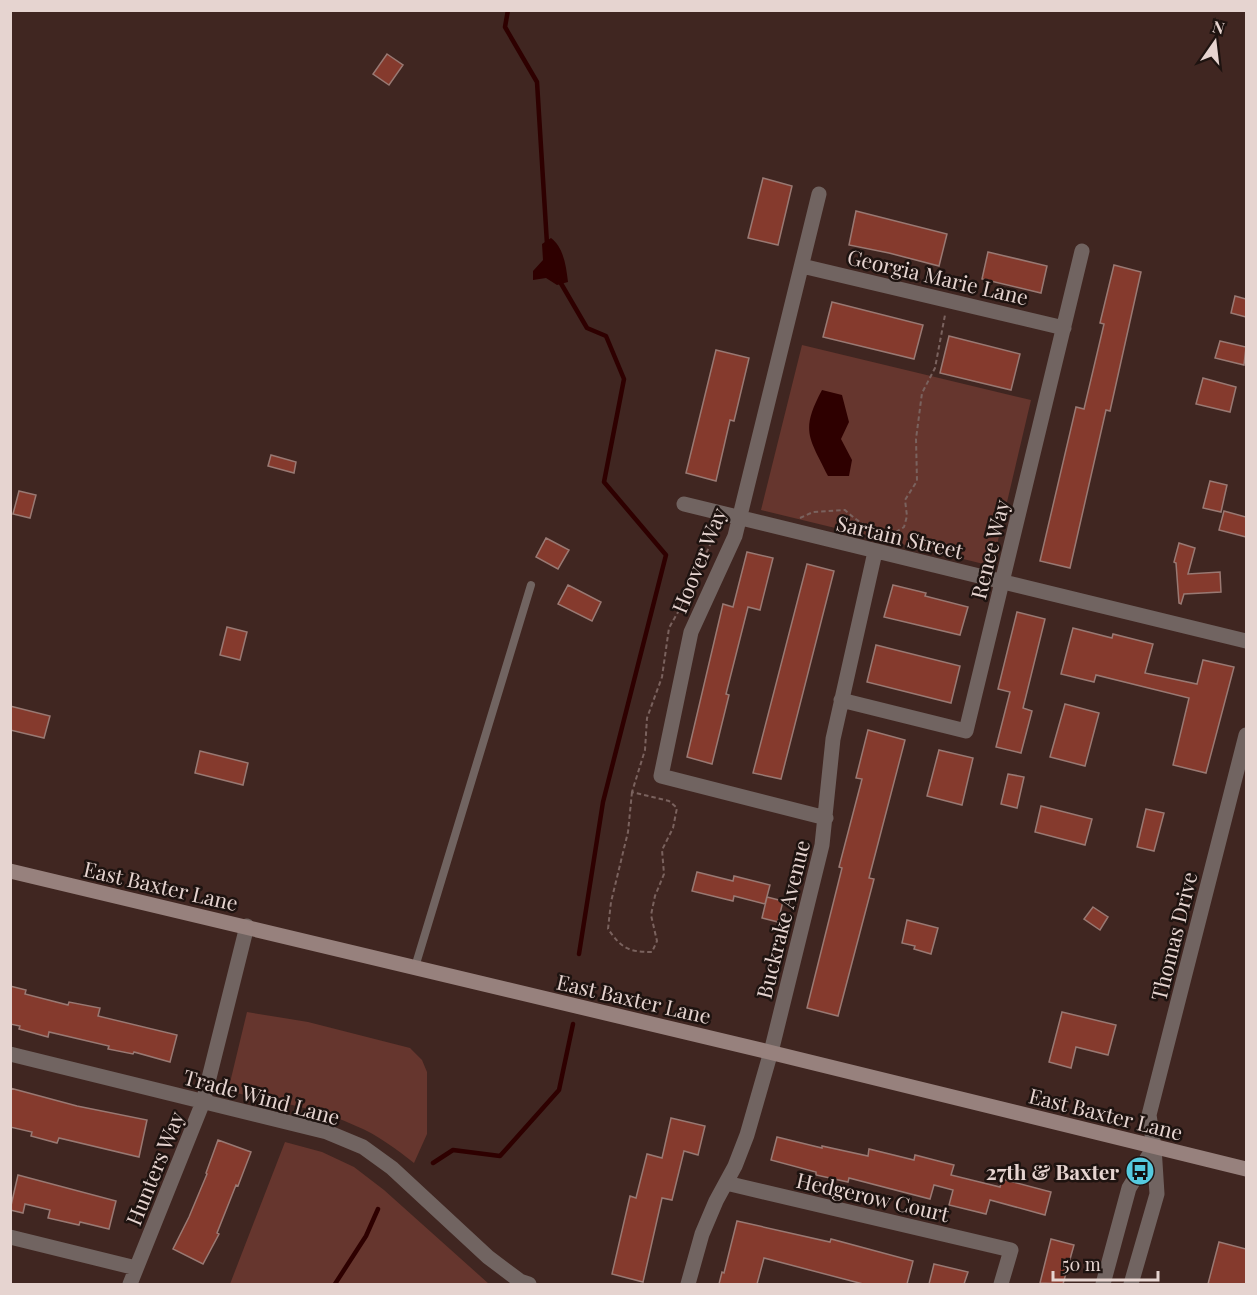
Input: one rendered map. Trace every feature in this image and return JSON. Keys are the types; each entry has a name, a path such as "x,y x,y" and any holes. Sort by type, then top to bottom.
{"main road":[{"name":"East Baxter Lane","path":"10,871 247,926 1246,1169"}],"street":[{"name":"Hoover Way","path":"819,194 735,536 691,632 661,776 826,818"},
{"name":"Renee Way","path":"841,700 966,731 1082,251"},
{"name":"Georgia Marie Lane","path":"802,266 1064,327"},
{"name":"Sartain Street","path":"684,504 1246,641"},
{"name":"Buckrake Avenue","path":"688,1284 702,1234 735,1166 747,1135 772,1048 822,845 833,739 875,552"},
{"name":"Thomas Drive","path":"1131,1284 1157,1194 1149,1115 1246,735"},
{"name":"Hunters Way","path":"130,1284 203,1102 247,926"},
{"name":"Trade Wind Lane","path":"10,1054 327,1132 363,1148 392,1168 488,1257 522,1283"},
{"path":"1103,1284 1129,1188 1154,1147"},
{"name":"Hedgerow Court","path":"726,1184 1011,1250 1001,1284"},
{"path":"10,1237 136,1268"}],"lane":[{"path":"415,967 531,585"}],"path":[{"path":"797,519 813,512 845,510 858,522 872,530 891,535 904,526 907,516 905,500 917,481 916,440 922,393 935,368 948,300"}],"shaded area":[{"path":"551,238 562,252 568,282 557,285 546,278 533,280 533,271 543,260 542,244"},
{"path":"802,345 1031,400 992,566 761,510"},
{"path":"822,390 842,395 849,422 841,439 852,460 849,476 828,476 812,442 809,425"},
{"path":"247,1012 308,1022 410,1048 422,1060 427,1072 427,1134 414,1163 379,1138 341,1119 309,1109 228,1091"},
{"path":"285,1142 322,1152 354,1167 384,1190 489,1284 230,1284"}],"building":[{"path":"387,54 403,65 389,85 373,74"},
{"path":"763,178 792,186 778,245 748,238"},
{"path":"856,211 947,234 939,266 849,245"},
{"path":"988,252 1047,266 1041,293 982,279"},
{"path":"1114,265 1141,272 1110,411 1106,410 1070,568 1040,561 1076,407 1084,409 1104,324 1100,323"},
{"path":"1235,296 1246,299 1246,317 1231,313"},
{"path":"832,302 923,325 914,359 823,337"},
{"path":"949,336 1020,354 1011,390 940,373"},
{"path":"1220,341 1246,347 1244,365 1215,358"},
{"path":"716,350 749,358 734,421 730,420 716,481 686,473"},
{"path":"1203,378 1236,387 1230,412 1196,404"},
{"path":"271,455 296,462 294,473 268,466"},
{"path":"1210,481 1227,485 1221,512 1203,508"},
{"path":"19,491 36,495 30,518 13,514"},
{"path":"1224,511 1246,517 1246,537 1219,530"},
{"path":"546,538 569,550 558,569 536,557"},
{"path":"1179,543 1195,548 1188,574 1220,572 1221,592 1184,594 1181,604 1179,603 1176,563 1174,562"},
{"path":"747,552 773,558 760,610 748,607 726,694 729,695 712,764 687,757 723,604 733,607"},
{"path":"807,564 834,571 781,779 753,773"},
{"path":"568,585 601,602 592,621 558,604"},
{"path":"893,585 968,607 960,635 884,617"},
{"path":"1017,612 1045,619 1023,708 1032,711 1021,753 996,747 1010,692 998,689"},
{"path":"227,627 247,632 240,660 220,655"},
{"path":"1073,628 1112,638 1113,634 1153,644 1145,673 1197,684 1203,660 1234,667 1206,773 1173,765 1189,698 1096,675 1094,682 1061,674"},
{"path":"876,645 960,666 951,703 867,682"},
{"path":"1065,704 1099,713 1085,766 1050,757"},
{"path":"10,706 50,716 44,738 10,730"},
{"path":"868,730 905,740 869,878 874,879 838,1016 807,1008 842,868 839,867 862,779 856,778"},
{"path":"939,750 973,758 962,805 927,796"},
{"path":"200,751 248,763 243,785 195,773"},
{"path":"1008,774 1024,777 1017,808 1001,804"},
{"path":"1041,806 1092,819 1085,845 1035,832"},
{"path":"1146,809 1164,813 1154,851 1137,847"},
{"path":"697,872 733,881 734,876 770,885 765,904 734,896 733,901 692,891"},
{"path":"767,897 783,901 778,922 762,918"},
{"path":"1093,907 1108,917 1100,930 1084,919"},
{"path":"907,920 938,928 931,954 914,949 915,946 902,943"},
{"path":"10,986 26,990 25,994 68,1005 69,1002 100,1008 98,1016 177,1035 170,1062 134,1052 133,1054 108,1049 109,1046 49,1032 48,1037 19,1029 20,1026 10,1024"},
{"path":"1062,1012 1116,1025 1108,1055 1076,1047 1071,1068 1049,1062"},
{"path":"10,1088 77,1106 147,1120 139,1157 59,1138 57,1143 31,1136 32,1132 10,1127"},
{"path":"671,1118 705,1126 698,1155 684,1151 672,1200 662,1198 643,1282 612,1274 630,1196 636,1198 647,1154 662,1158"},
{"path":"777,1137 868,1156 869,1149 914,1160 915,1155 954,1165 951,1175 1000,1187 1002,1179 1051,1192 1045,1215 990,1200 986,1214 949,1205 953,1190 934,1185 930,1199 849,1178 848,1182 816,1175 816,1172 771,1160"},
{"path":"218,1140 251,1152 217,1233 219,1234 203,1264 173,1249 207,1174"},
{"path":"18,1175 116,1201 109,1229 48,1218 50,1210 25,1204 23,1213 10,1210"},
{"path":"737,1221 830,1242 831,1239 913,1261 907,1284 863,1284 764,1258 757,1284 719,1284"},
{"path":"1051,1239 1074,1245 1063,1284 1040,1283"},
{"path":"1219,1242 1246,1249 1246,1284 1208,1284"},
{"path":"934,1264 968,1272 964,1284 929,1284"}],"waterway":[{"path":"508,10 505,27 537,82 547,244"},
{"path":"559,280 587,328 606,336 624,379 604,482 666,555 603,802 579,954"},
{"path":"433,1163 453,1150 500,1156 559,1090 573,1024"},
{"path":"335,1284 366,1236 378,1209"}],"place":[{"name":"27th & Baxter","path":"1140,1171"}]}
